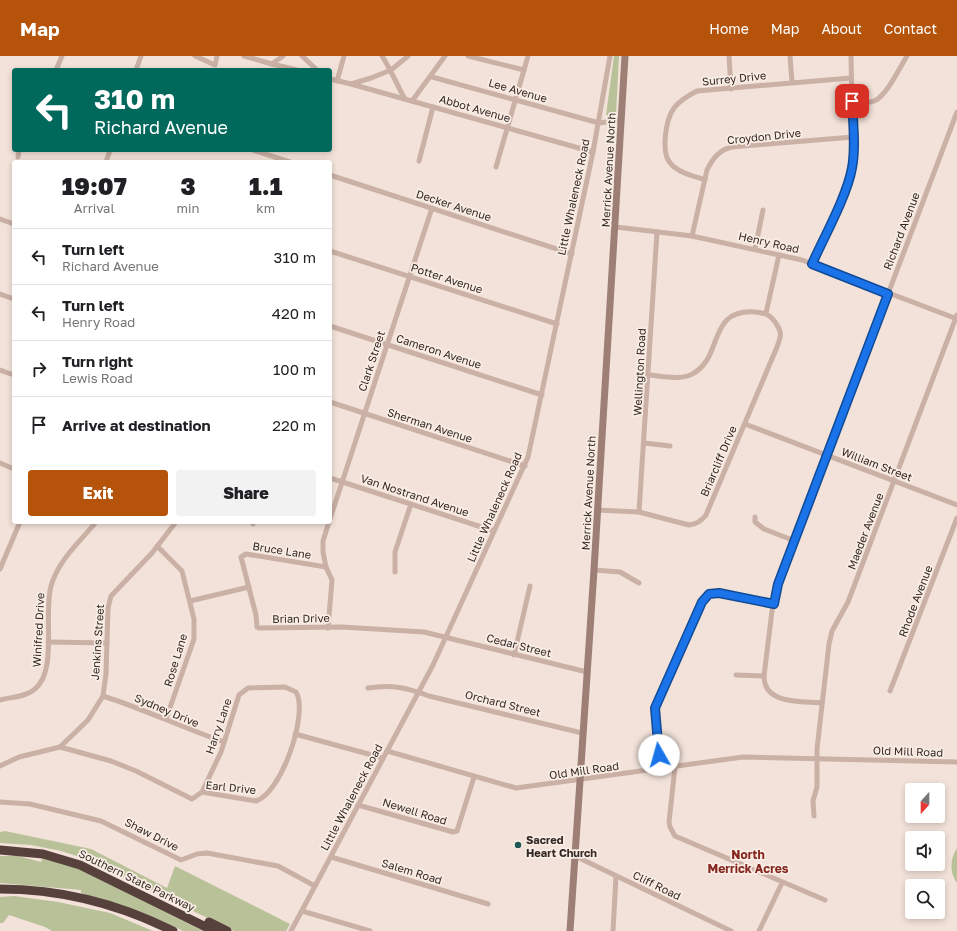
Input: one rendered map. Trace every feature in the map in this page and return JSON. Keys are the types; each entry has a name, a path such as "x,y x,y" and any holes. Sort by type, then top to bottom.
{"highway":[{"name":"Southern State Parkway","path":"0,850 34,852 72,862 93,870 214,931"},
{"path":"0,889 39,891 86,899 128,911 173,931"},
{"path":"147,897 191,913 228,931"}],"main road":[{"name":"Merrick Avenue North","path":"570,931 616,227 625,56"}],"street":[{"path":"57,68 62,56"},
{"path":"137,68 141,56"},
{"path":"195,56 215,65 217,56"},
{"path":"244,56 289,68"},
{"path":"272,64 283,56"},
{"path":"302,56 315,68"},
{"path":"337,81 344,56"},
{"path":"382,56 392,70 393,77 405,99"},
{"path":"351,84 382,75 392,70 408,56"},
{"path":"412,101 432,77 445,56"},
{"path":"468,56 524,70"},
{"path":"496,167 528,56"},
{"name":"Little Whaleneck Road","path":"291,931 446,638 524,466 542,395 572,254 599,124 610,56"},
{"path":"729,56 731,89"},
{"path":"790,56 792,82"},
{"path":"812,264 850,175 854,158 851,56"},
{"path":"852,101 869,102 877,100 884,93 907,56"},
{"name":"Lee Avenue","path":"432,77 599,124"},
{"name":"Surrey Drive","path":"705,180 686,173 671,164 665,152 667,126 674,108 689,95 697,91 851,78"},
{"name":"Abbot Avenue","path":"332,79 593,152"},
{"path":"419,160 433,107"},
{"name":"Richard Avenue","path":"764,676 778,584 957,112"},
{"path":"599,124 622,120"},
{"name":"Croydon Drive","path":"692,236 711,160 718,153 727,148 853,137"},
{"path":"18,157 19,152"},
{"path":"259,152 284,160"},
{"name":"Decker Avenue","path":"332,176 572,254"},
{"name":"Clark Street","path":"332,514 432,208"},
{"path":"755,249 763,210"},
{"path":"0,219 12,223"},
{"name":"Henry Road","path":"616,227 692,236 779,255 812,264 888,294 956,318"},
{"name":"Wellington Road","path":"639,512 658,232"},
{"name":"Potter Avenue","path":"332,251 557,324"},
{"path":"649,375 682,377 693,374 705,363 722,325 727,319 742,312 766,313 779,255"},
{"path":"0,294 12,298"},
{"name":"Briarcliff Drive","path":"597,510 639,512 690,525 701,521 706,515 782,335 776,323 766,313"},
{"name":"Maeder Avenue","path":"814,816 813,801 817,787 822,703 832,631 848,602 956,318"},
{"name":"Cameron Avenue","path":"332,327 542,395"},
{"path":"0,370 12,374"},
{"name":"Sherman Avenue","path":"332,403 524,466"},
{"name":"William Street","path":"744,424 957,506"},
{"path":"644,443 670,446"},
{"path":"0,463 12,468"},
{"name":"Van Nostrand Avenue","path":"332,479 494,532"},
{"path":"395,572 395,552 411,504"},
{"path":"755,517 755,522 760,527 794,541"},
{"name":"Rhode Avenue","path":"890,691 957,518"},
{"path":"0,569 19,524"},
{"name":"Winifred Drive","path":"0,700 29,693 43,680 46,669 48,605 51,587 56,573 68,554 94,524"},
{"name":"Jenkins Street","path":"60,747 88,720 103,696 108,608 111,596 157,546 174,524"},
{"name":"Clark Street","path":"328,628 332,580 326,567 323,542 329,524"},
{"name":"Rose Lane","path":"157,546 182,570 194,619 194,639 166,719"},
{"name":"Bruce Lane","path":"249,586 241,557 246,554 326,567"},
{"path":"594,570 620,572 639,582"},
{"path":"190,601 249,586"},
{"name":"Brian Drive","path":"249,586 257,627 259,628 328,628 424,632 446,638"},
{"path":"514,655 530,586"},
{"path":"661,769 655,708 702,602 709,594 719,593 774,604"},
{"name":"Cedar Street","path":"446,638 587,672"},
{"path":"48,642 107,643"},
{"path":"736,675 764,676 766,688 776,697 822,703"},
{"name":"Orchard Street","path":"368,688 398,686 582,733"},
{"name":"Harry Lane","path":"202,792 224,742 239,695 244,690 248,688 285,688 296,692 299,701 295,734"},
{"name":"Sydney Drive","path":"103,696 140,708 194,732 224,742"},
{"path":"295,734 383,758"},
{"name":"Earl Drive","path":"0,766 19,757 60,747 111,761 136,770 192,798 202,792 256,801 262,799 270,792 289,757 295,734"},
{"name":"Old Mill Road","path":"387,751 516,788 579,781 743,757 957,762"},
{"path":"675,767 669,822 675,836 825,900"},
{"name":"Newell Road","path":"358,805 453,832 457,831 474,776"},
{"name":"Shaw Drive","path":"0,802 30,804 101,821 181,860 197,854 207,854 278,866 315,886"},
{"name":"Cliff Road","path":"574,856 731,931"},
{"name":"Salem Road","path":"330,857 488,904"},
{"path":"613,931 616,876"},
{"path":"759,931 782,882"},
{"path":"302,911 370,931"}],"green space":[{"path":"614,56 619,56 616,114 610,117 606,115"},
{"path":"5,831 91,849 167,888 175,866 290,924 286,931 234,931 89,860 61,851 31,845 0,843 0,832"},
{"path":"957,848 957,883 954,879 951,866"},
{"path":"0,856 18,856 41,862 42,858 73,866 203,931 183,931 152,916 81,893 81,890 0,883"},
{"path":"14,896 58,902 110,913 153,931 52,931 45,927 9,915 3,923 0,923 0,897"}],"place":[{"name":"Sacred Heart Church","path":"518,845"}],"district":[{"name":"North Merrick Acres","path":"748,861"}],"route":[{"path":"659,755 654,714 655,708 658,698 702,602 709,594 719,593 774,604 778,584 888,294 812,264 844,192 852,169 854,158 852,101"}]}
